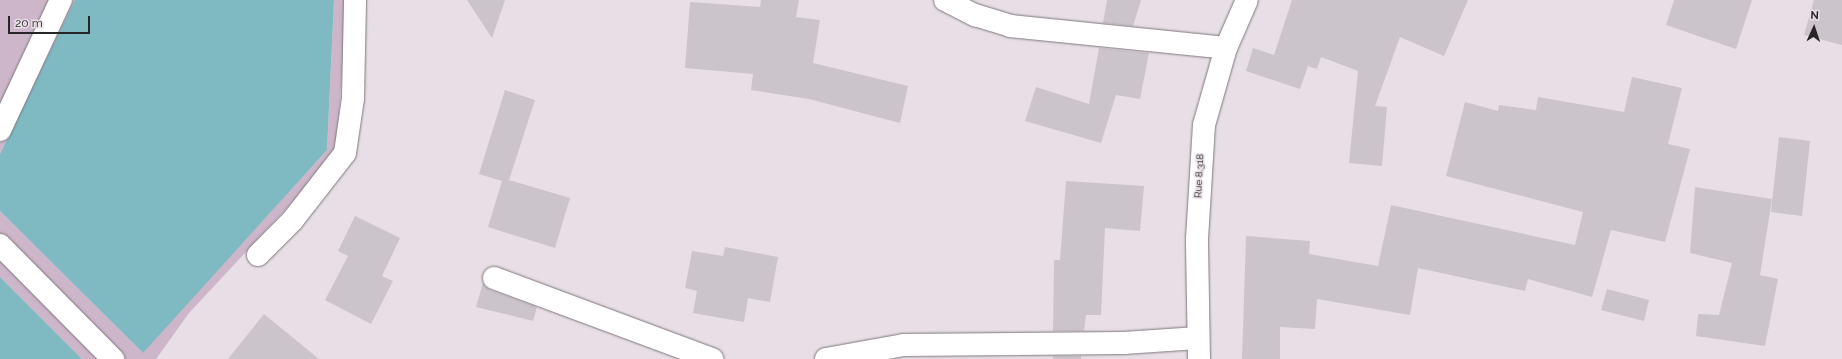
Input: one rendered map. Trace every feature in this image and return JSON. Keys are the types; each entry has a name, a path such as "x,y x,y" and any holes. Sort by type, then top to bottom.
{"street":[{"path":"0,130 61,0"},
{"path":"258,255 292,221 345,153 353,98 355,0"},
{"path":"945,0 975,15 1010,26 1086,36 1226,48"},
{"name":"Rue 8.318","path":"1198,348 1199,166 1204,125 1226,48 1247,0"},
{"path":"0,246 113,359"},
{"path":"494,278 712,359"},
{"path":"826,359 904,345 1116,343 1198,348"}],"shaded area":[{"path":"0,0 75,0 0,154"},
{"path":"334,0 347,0 337,144 328,164 189,313 156,359 82,359 0,277 0,211 142,352 327,150"}],"water":[{"path":"75,0 334,0 327,150 143,353 0,211 0,154"},
{"path":"0,277 82,359 0,359"}],"building":[{"path":"467,0 505,0 492,38"},
{"path":"761,0 799,0 796,17 820,20 813,63 908,86 900,123 809,99 751,90 753,74 685,68 690,2 760,7"},
{"path":"1107,0 1141,0 1133,26 1103,23"},
{"path":"1292,0 1468,0 1444,56 1400,37 1375,106 1387,107 1382,166 1349,163 1358,71 1321,57 1317,69 1308,66 1300,89 1246,71 1253,48 1274,55"},
{"path":"1674,0 1752,0 1736,49 1666,25"},
{"path":"1814,0 1842,0 1842,45 1804,35"},
{"path":"1099,48 1149,53 1140,99 1116,95 1101,143 1025,121 1036,87 1089,104"},
{"path":"1632,77 1682,88 1668,144 1690,149 1665,242 1611,230 1592,297 1528,279 1525,291 1418,268 1410,315 1317,299 1315,329 1280,327 1280,359 1242,359 1246,236 1310,241 1309,254 1378,266 1391,205 1575,245 1583,212 1446,176 1465,102 1498,111 1499,105 1536,110 1538,97 1624,112"},
{"path":"505,90 535,100 509,180 570,198 555,248 488,227 502,181 479,174"},
{"path":"1779,137 1810,141 1802,216 1771,212"},
{"path":"1066,181 1144,186 1140,231 1105,228 1101,315 1086,315 1084,331 1053,331 1054,260 1060,260"},
{"path":"1695,187 1772,199 1760,275 1778,279 1765,346 1696,336 1698,314 1719,315 1732,263 1690,253"},
{"path":"355,216 400,238 382,276 393,281 371,324 325,300 348,256 338,251"},
{"path":"725,247 778,257 770,302 748,298 744,322 693,313 697,291 685,288 692,251 723,256"},
{"path":"483,283 490,290 537,307 533,321 476,307"},
{"path":"1607,289 1649,300 1644,321 1601,310"},
{"path":"264,314 319,359 228,359"},
{"path":"1053,356 1081,356 1081,359 1053,359"}]}
